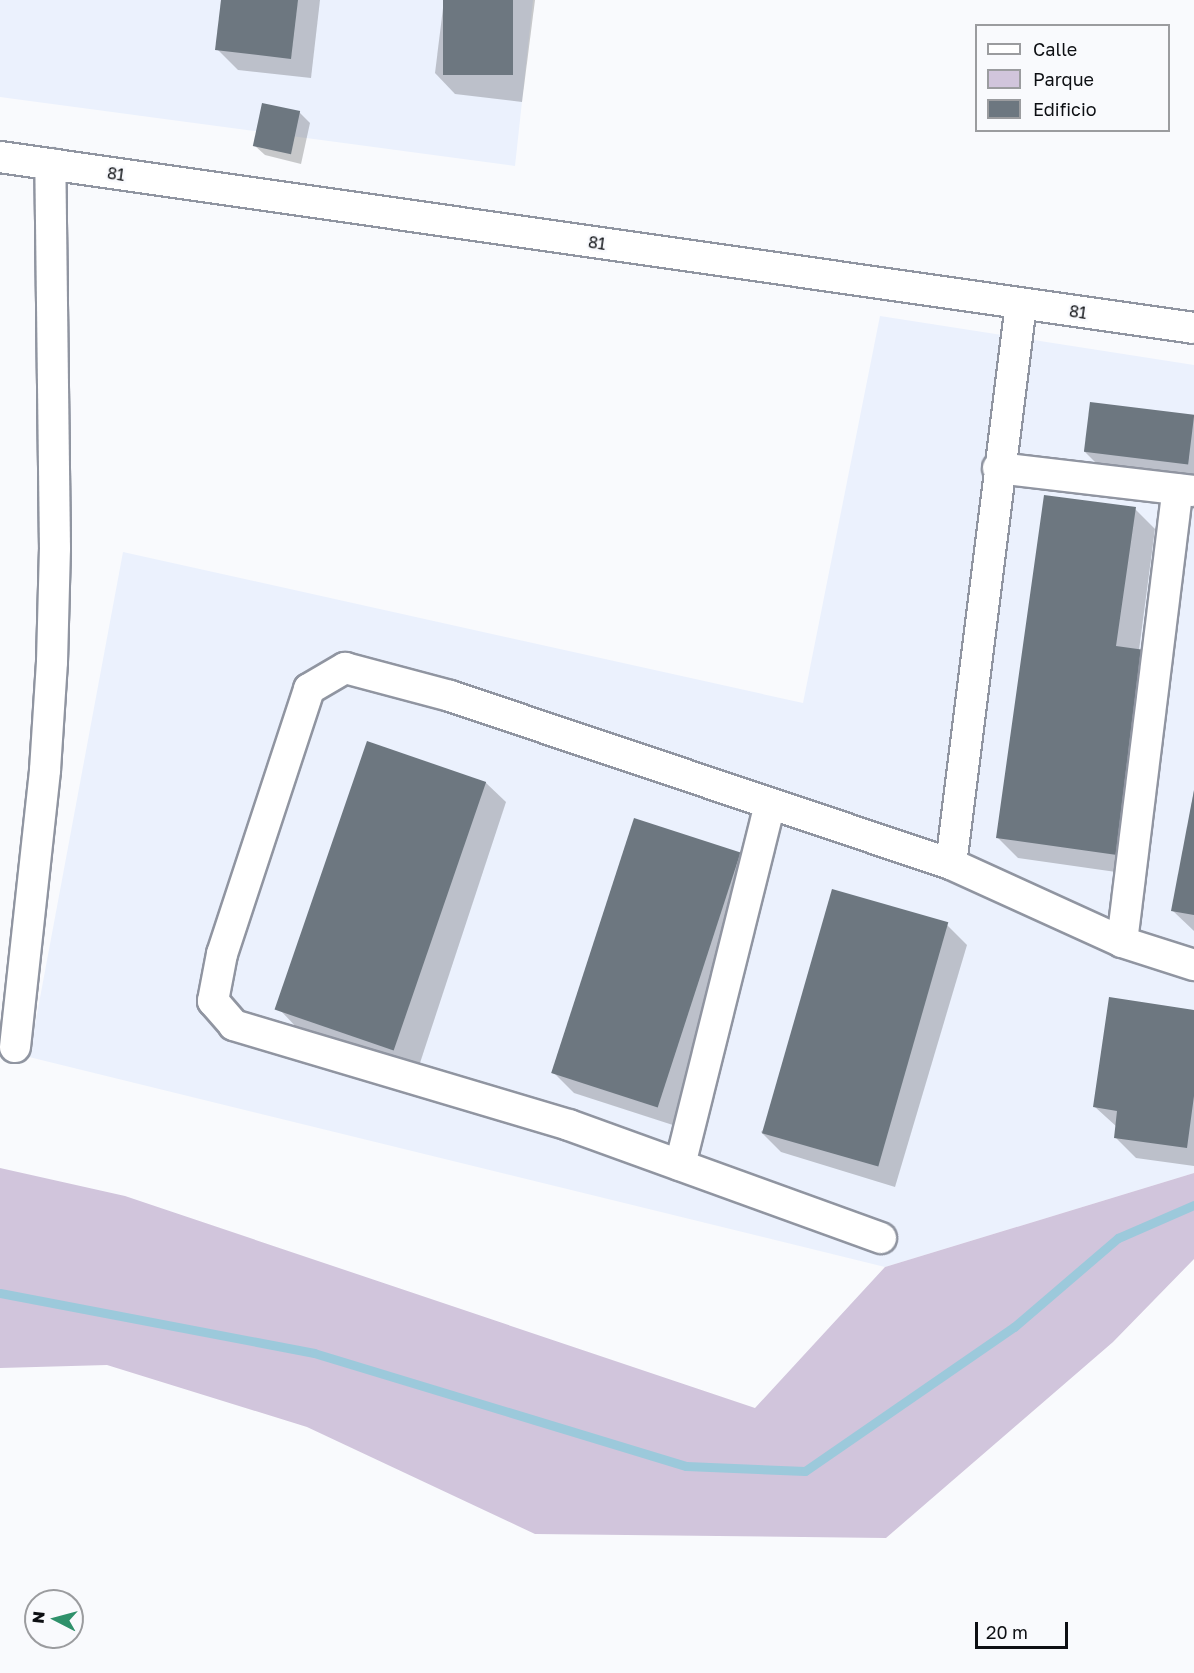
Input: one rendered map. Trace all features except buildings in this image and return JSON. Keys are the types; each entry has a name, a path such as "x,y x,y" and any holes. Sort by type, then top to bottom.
{"street":[{"name":"81","path":"0,157 1194,328"},
{"path":"15,1047 45,770 52,662 55,549 50,164"},
{"path":"951,864 998,468 1021,304"},
{"path":"998,468 1186,490 1122,942"},
{"path":"881,1238 569,1125 234,1025 213,1000 222,954 309,689 345,668 450,696 951,864 1122,942 1194,965"},
{"path":"680,1165 770,804"}],"shaded area":[{"path":"0,0 533,0 515,166 0,97"},
{"path":"880,316 1194,365 1194,1173 885,1267 29,1057 123,552 803,703"}],"green space":[{"path":"0,1168 125,1196 755,1408 885,1267 1194,1173 1194,1259 1113,1342 886,1538 535,1534 307,1427 107,1365 0,1368"}],"waterway":[{"path":"0,1293 314,1353 686,1466 805,1471 1014,1327 1118,1238 1194,1205"}]}
